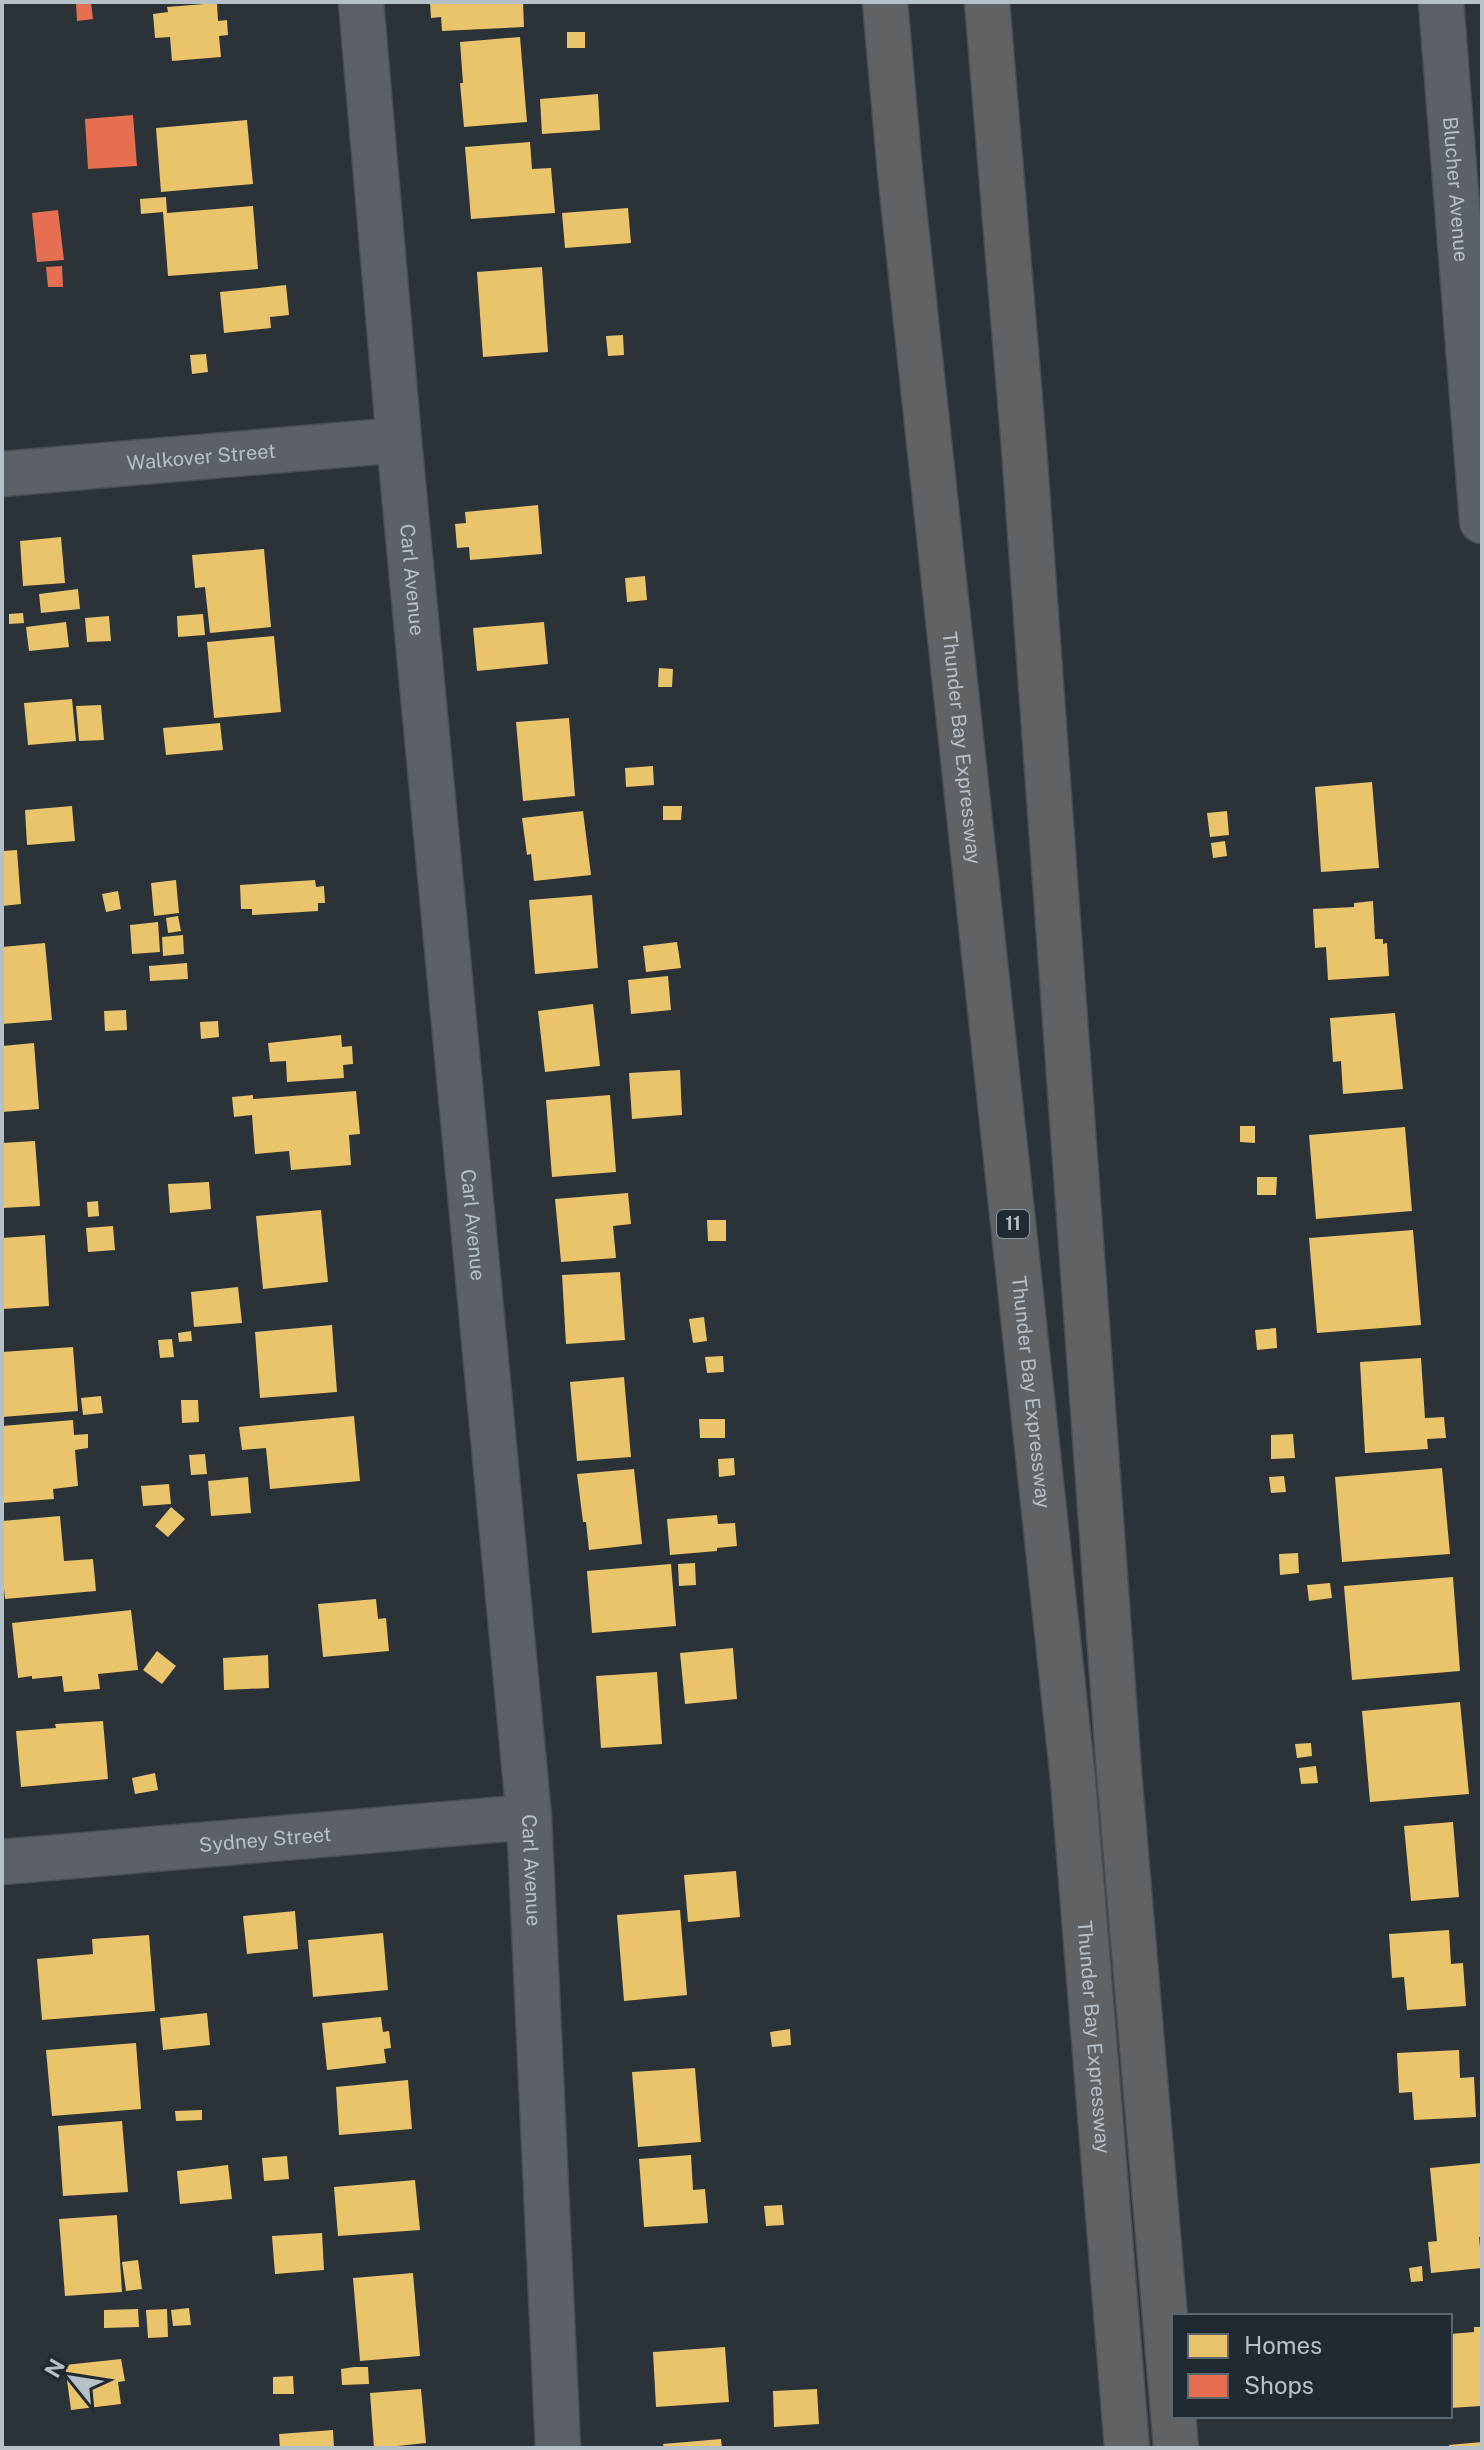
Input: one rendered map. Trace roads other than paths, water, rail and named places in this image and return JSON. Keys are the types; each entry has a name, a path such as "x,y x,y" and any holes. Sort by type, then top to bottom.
{"highway":[{"name":"Thunder Bay Expressway","path":"885,2 900,172 1073,1780 1127,2448"},
{"path":"989,7 1027,480 1119,1772 1172,2401"},
{"path":"1173,2418 1176,2448"}],"street":[{"name":"Carl Avenue","path":"361,2 399,440 529,1817 558,2448"},
{"name":"Blucher Avenue","path":"1441,2 1475,340 1482,521"},
{"name":"Walkover Street","path":"2,474 399,440"},
{"name":"Sydney Street","path":"2,1862 529,1817"}]}
